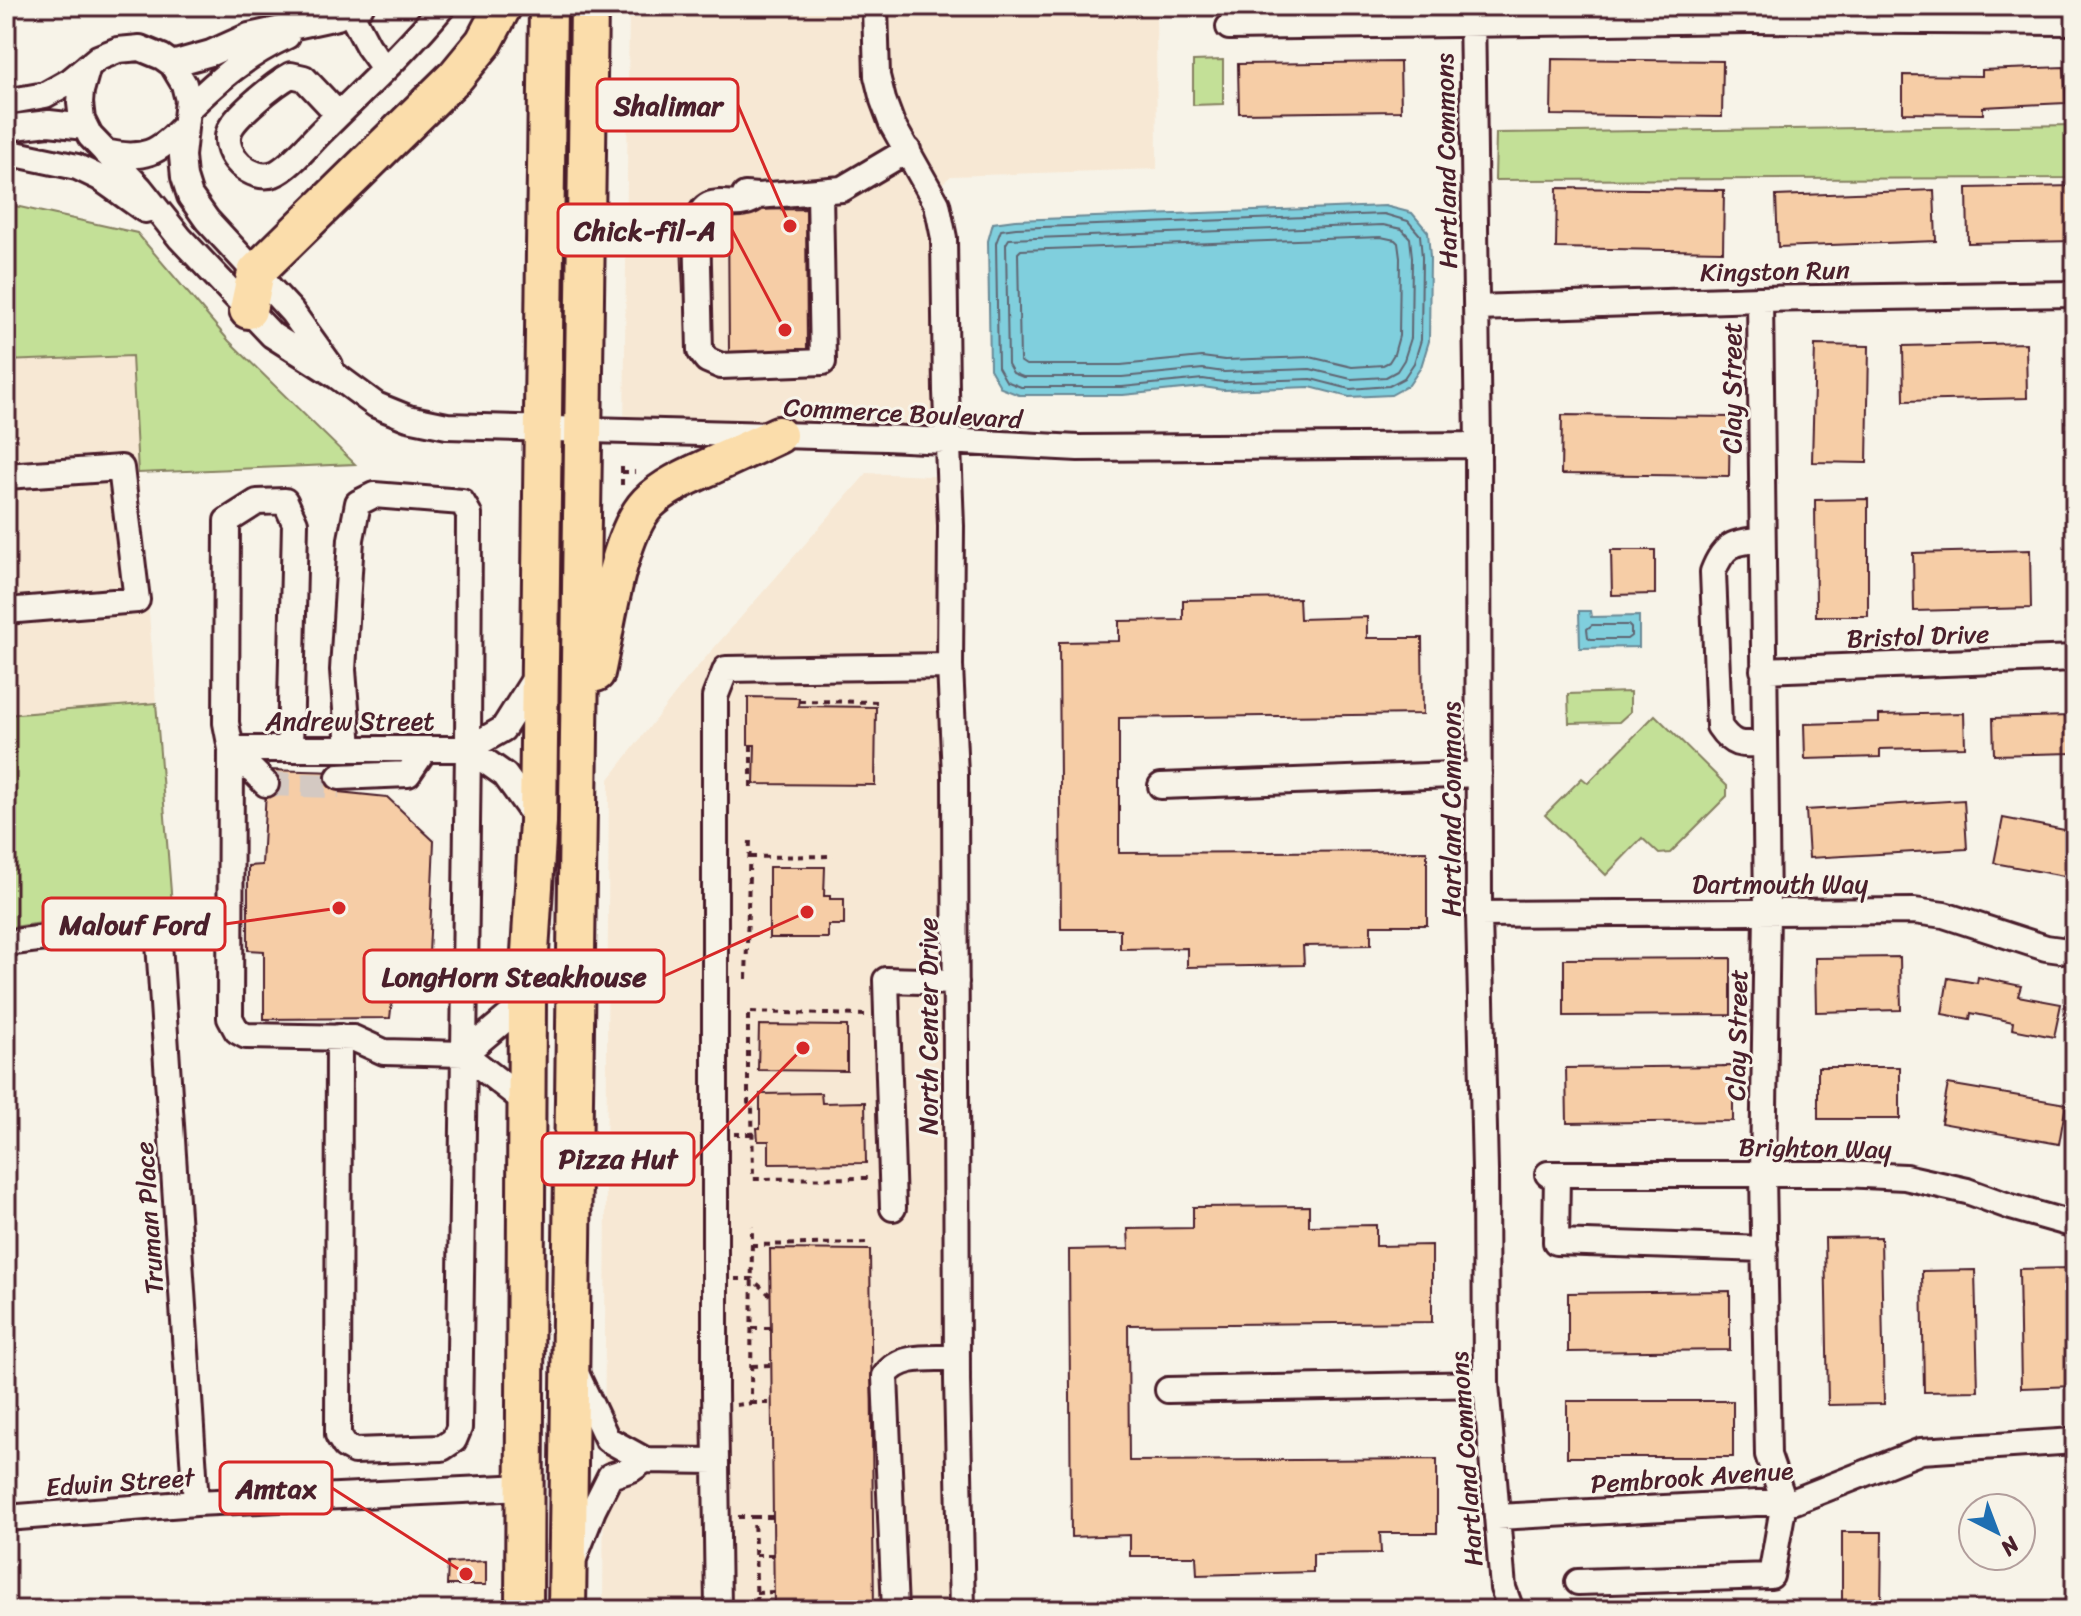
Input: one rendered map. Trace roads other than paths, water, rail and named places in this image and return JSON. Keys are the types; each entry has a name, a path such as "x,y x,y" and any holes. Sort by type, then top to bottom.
{"highway":[{"path":"248,310 256,272 456,76 484,42 503,6"},
{"path":"524,1610 527,1001 538,822 548,6"},
{"path":"567,1595 589,6"},
{"path":"580,752 619,566 628,537 641,512 657,495 675,483 778,435"}],"street":[{"path":"338,114 304,78 291,75 278,82 238,118 229,130 227,146 238,162 254,175 272,174 286,166 338,114 384,68 430,22 443,6"},
{"name":"North Center Drive","path":"875,6 875,49 880,88 887,111 932,192 943,227 951,526 950,666 955,775 957,1358 962,1610"},
{"path":"88,66 81,91 80,111 85,127 105,152 129,156 149,153 167,144 225,74 248,57 318,22 356,9 368,46 384,68"},
{"path":"1229,27 1319,16 1750,13 2075,22"},
{"name":"Hartland Commons","path":"1472,15 1486,1384 1503,1588 1511,1610"},
{"path":"172,64 211,53 261,32 318,22"},
{"path":"6,102 45,95 109,53 129,48 151,51 172,64 184,84 188,100 186,118"},
{"name":"Commerce Boulevard","path":"186,118 183,166 190,196 200,212 292,312 338,377"},
{"path":"6,128 49,123 85,127"},
{"path":"820,192 823,362 721,366 707,360 700,351 699,319 686,303 685,235 686,219 692,206 702,196 718,194 758,196 842,189 908,150"},
{"path":"6,152 88,172 126,195 180,238"},
{"name":"Commerce Boulevard","path":"105,152 140,188 180,238 272,335 376,405 408,418 447,426 778,435 1078,448 1478,445"},
{"name":"Kingston Run","path":"1476,308 2075,294"},
{"name":"Clay Street","path":"1578,1582 1771,1576 1784,1502 1768,1455 1763,1174 1767,912 1760,299"},
{"path":"6,476 121,468 137,600 6,611"},
{"path":"339,1037 338,1435 345,1446 354,1451 442,1448 454,1440 459,1428 469,514 462,502 374,495 358,503 351,539 343,670 349,748"},
{"path":"290,749 295,523 285,501 257,502 227,521 226,723 231,749 230,1018 237,1031 246,1036 353,1038 384,1052 464,1054 527,1103"},
{"path":"1762,540 1743,541 1728,547 1719,557 1713,572 1719,726 1727,738 1739,745 1765,743"},
{"name":"Bristol Drive","path":"1763,670 2075,658"},
{"path":"718,1610 715,1461 715,697 726,669 950,666"},
{"name":"Andrew Street","path":"231,749 468,749 503,729 541,668"},
{"path":"231,749 267,780"},
{"path":"339,781 408,774 425,749"},
{"name":"Andrew Street","path":"468,749 505,775 538,822"},
{"path":"1161,786 1479,774"},
{"name":"Dartmouth Way","path":"1479,914 1914,911 1944,915 2046,948 2075,952"},
{"name":"Truman Place","path":"6,943 158,928 196,1503"},
{"path":"893,1208 886,980 956,982"},
{"path":"464,1054 527,1001"},
{"name":"Brighton Way","path":"1765,1249 1556,1242 1552,1174 1843,1174 1905,1177 1967,1191 2075,1225"},
{"path":"895,1610 885,1376 891,1367 902,1361 957,1358"},
{"path":"570,1360 607,1439 645,1460 715,1461"},
{"path":"1168,1390 1486,1384"},
{"name":"Pembrook Avenue","path":"1497,1517 1795,1501 1921,1451 2075,1441"},
{"path":"567,1595 593,1510 610,1476 632,1469 645,1460"},
{"name":"Edwin Street","path":"6,1518 196,1503 526,1487"}],"water":[{"path":"1385,206 1412,213 1428,232 1430,257 1429,341 1421,367 1409,385 1391,395 1349,397 1310,387 1223,390 1203,387 1123,395 1019,395 1001,388 990,369 988,241 993,223"},
{"path":"1579,611 1590,611 1591,617 1639,616 1639,647 1580,648"}],"tunnel":[{"path":"266,784 339,786"}],"place":[{"name":"Shalimar","path":"790,226"},
{"name":"Chick-fil-A","path":"785,330"},
{"name":"Malouf Ford","path":"339,908"},
{"name":"LongHorn Steakhouse","path":"807,912"},
{"name":"Pizza Hut","path":"803,1048"},
{"name":"Amtax","path":"466,1574"}]}
